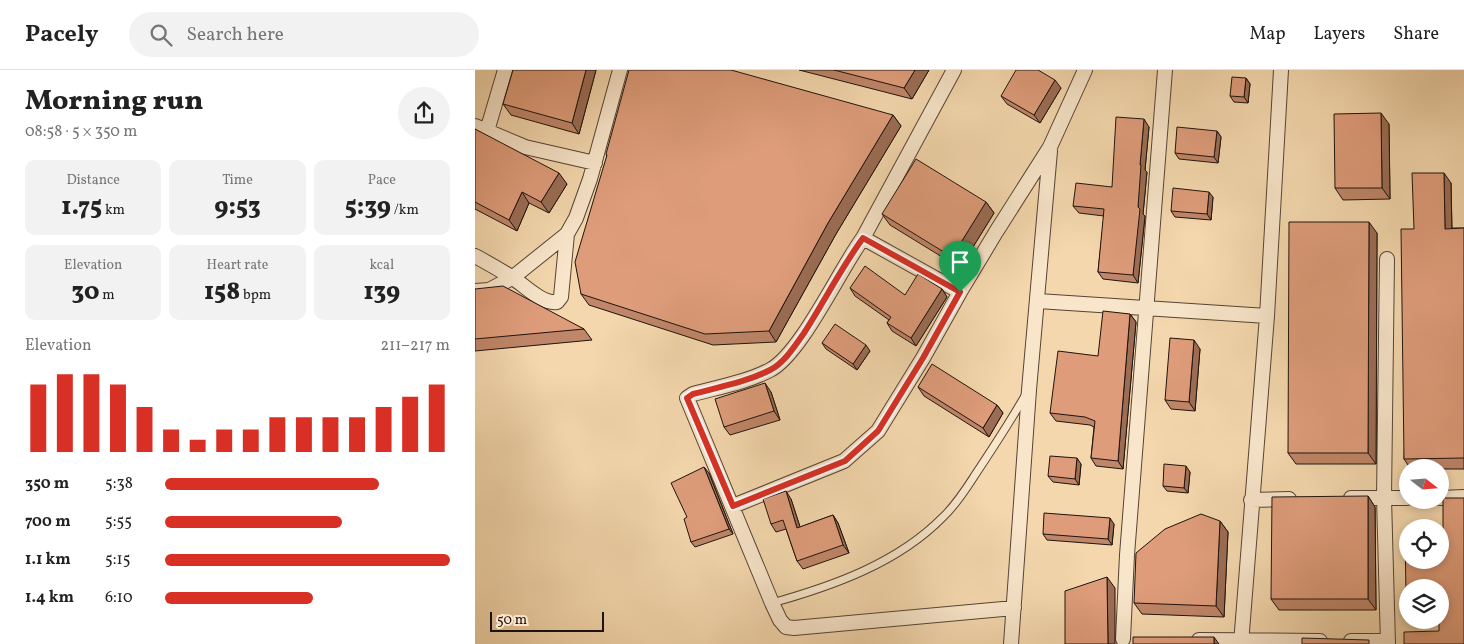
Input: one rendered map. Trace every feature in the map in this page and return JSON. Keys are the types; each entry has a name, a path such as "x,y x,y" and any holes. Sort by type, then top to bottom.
{"street":[{"path":"505,70 481,129 525,147 595,163"},
{"path":"475,291 489,290 512,278 567,234 576,218 595,163 620,70"},
{"path":"954,70 863,238 816,315 792,350 772,369 749,378 693,394 687,398 772,604 786,627 794,628 1014,608"},
{"path":"733,506 845,461 878,431 923,358 960,292 1051,147 1085,70"},
{"path":"1126,641 1127,555 1165,70"},
{"path":"1241,643 1267,316 1280,72"},
{"path":"1011,644 1029,390 1051,147"},
{"path":"475,256 540,297 552,303 557,302 561,298 567,234"},
{"path":"863,238 960,292"},
{"path":"1189,640 1241,643 1334,641 1388,643 1384,498 1387,259"},
{"path":"1038,301 1267,316"},
{"path":"1337,498 1399,498"},
{"path":"1449,498 1464,498"},
{"path":"1251,500 1299,499"}],"lane":[{"path":"772,604 818,590 860,572 891,556 919,538 944,516 964,492 1029,390"}],"building":[{"path":"513,70 586,70 572,123 503,104"},
{"path":"629,70 731,70 893,115 828,223 769,331 705,334 581,294 575,262 607,155"},
{"path":"834,70 915,70 904,88"},
{"path":"1016,70 1038,70 1055,80 1034,115 1001,96"},
{"path":"1232,77 1246,78 1244,97 1230,96"},
{"path":"1381,113 1382,188 1335,188 1334,114"},
{"path":"1116,117 1144,119 1138,207 1140,209 1133,275 1098,272 1104,209 1073,206 1076,183 1112,187"},
{"path":"1177,127 1217,131 1214,157 1175,153"},
{"path":"475,129 559,173 541,202 522,192 509,220 475,202"},
{"path":"916,159 986,202 952,257 882,214"},
{"path":"1412,173 1444,173 1445,229 1464,228 1464,458 1404,459 1401,229 1414,229"},
{"path":"1173,188 1209,192 1207,214 1171,211"},
{"path":"1289,222 1369,222 1368,453 1288,453"},
{"path":"865,266 905,295 918,274 942,289 911,338 887,323 891,317 850,288"},
{"path":"503,286 584,329 475,339 475,289"},
{"path":"1103,311 1130,314 1118,461 1091,458 1095,421 1085,417 1050,413 1058,351 1098,356"},
{"path":"835,324 866,345 853,364 822,343"},
{"path":"1170,338 1194,340 1189,402 1165,400"},
{"path":"932,364 997,405 983,428 918,387"},
{"path":"765,383 774,411 724,427 715,399"},
{"path":"1050,456 1077,458 1075,479 1048,476"},
{"path":"1164,464 1186,466 1184,488 1163,486"},
{"path":"704,467 729,529 691,542 684,519 687,517 671,483"},
{"path":"786,491 797,528 833,515 843,545 797,561 783,520 771,524 763,499"},
{"path":"1368,496 1368,599 1271,599 1272,497"},
{"path":"1449,498 1464,498 1464,644 1404,644 1404,632 1449,629 1449,579 1406,579 1406,569 1449,569 1449,519 1443,519 1443,509 1449,509"},
{"path":"1044,513 1110,518 1108,539 1043,534"},
{"path":"1201,514 1220,521 1216,606 1134,603 1136,553 1165,529"},
{"path":"1107,577 1108,644 1065,644 1065,591"},
{"path":"1133,637 1214,637 1214,644 1133,644"},
{"path":"1302,638 1369,640 1369,644 1302,644"}],"route":[{"path":"863,238 960,292 923,358 878,431 845,461 733,506 687,398 693,394 749,378 772,369 792,350 816,315 863,238"}]}
